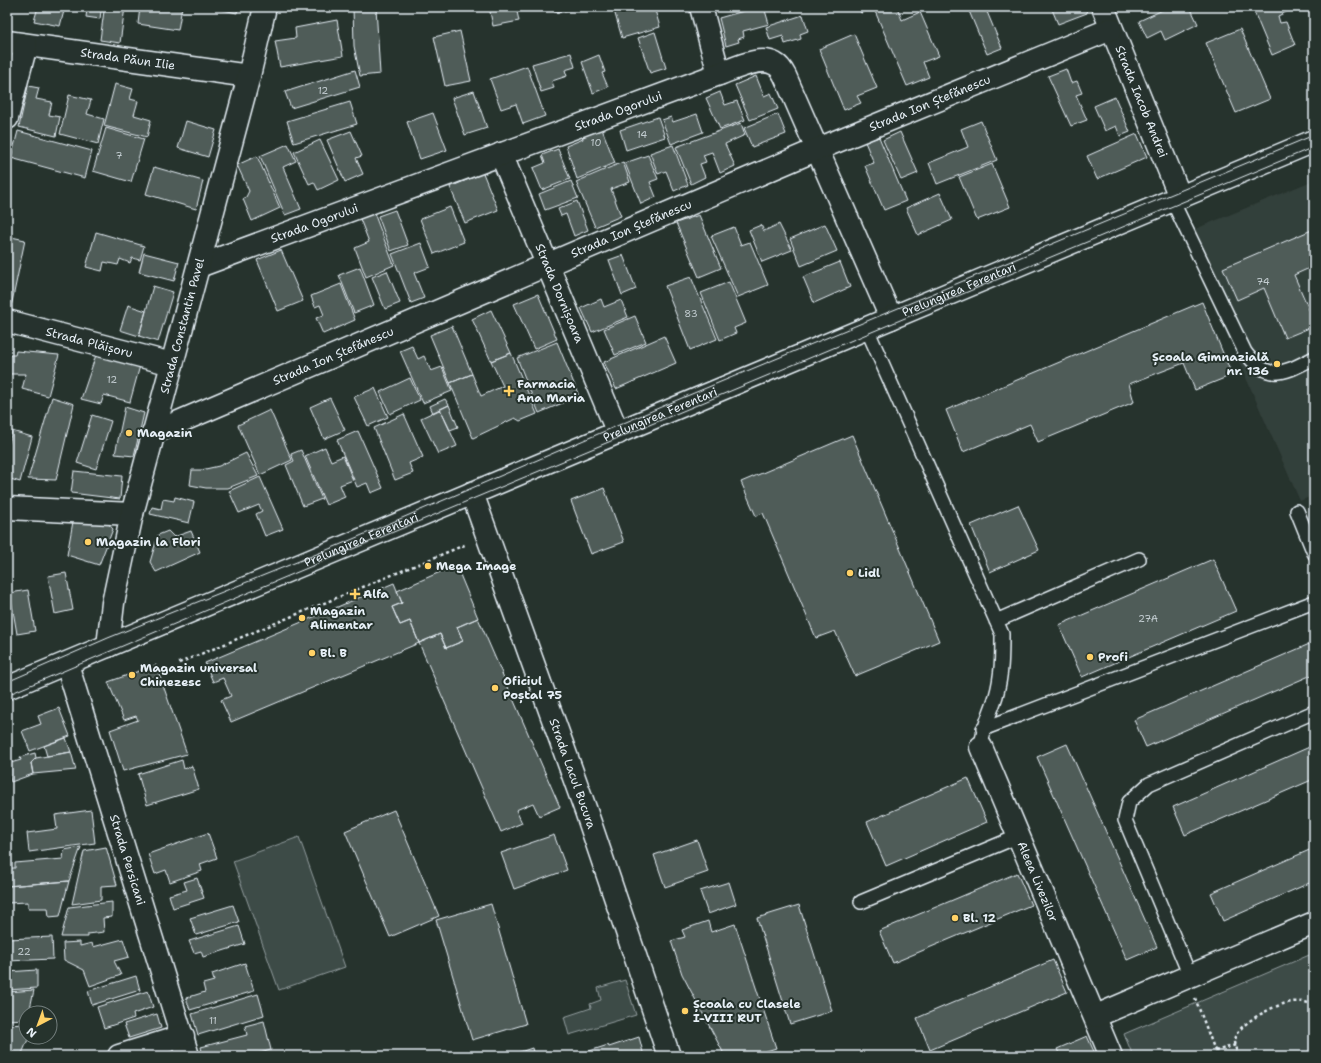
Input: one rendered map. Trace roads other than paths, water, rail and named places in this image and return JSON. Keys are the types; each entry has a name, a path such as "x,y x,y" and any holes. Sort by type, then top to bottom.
{"street":[{"name":"Strada Constantin Pavel","path":"108,646 112,603 132,514 249,76 265,7"},
{"path":"702,7 719,74"},
{"name":"Strada Iacob Andrei","path":"1103,7 1176,199"},
{"name":"Strada Ion Ștefănescu","path":"153,432 547,266 818,149 1111,29"},
{"name":"Strada Păun Ilie","path":"17,44 249,76"},
{"path":"7,118 17,44"},
{"name":"Strada Ogorului","path":"199,266 719,74 755,62 768,61 776,64 785,76 891,318"},
{"name":"Prelungirea Ferentari","path":"7,688 618,433 684,403 867,329 1314,141"},
{"name":"Strada Dornișoara","path":"501,154 618,433"},
{"name":"Strada Plăișoru","path":"7,321 172,364"},
{"name":"Strada Lacul Bucura","path":"472,493 583,803 669,1056"},
{"path":"7,508 132,514"},
{"name":"Strada Persicani","path":"67,664 186,1046"},
{"name":"Aleea Livezilor","path":"982,738 1019,836 1096,1016 1111,1056"},
{"path":"1096,1016 1314,923"},
{"path":"119,1056 186,1046"}],"lane":[{"path":"1176,199 1245,352 1255,366 1266,371 1278,372 1292,369 1314,358"},
{"path":"867,329 1002,634 1002,667 996,695 982,738"},
{"path":"1297,511 1314,553"},
{"path":"996,621 1139,559"},
{"path":"982,738 1314,602"},
{"path":"1188,976 1125,820 1129,802 1148,784 1314,712"},
{"path":"861,902 1019,836"}],"tram line":[{"path":"7,682 108,638 339,545 682,398 1314,135"},
{"path":"7,695 1314,147"}],"place":[{"name":"Școala Gimnazială nr. 136","path":"1277,364"},
{"name":"Farmacia Ana Maria","path":"509,391"},
{"name":"Magazin","path":"129,433"},
{"name":"Magazin la Flori","path":"88,542"},
{"name":"Mega Image","path":"428,566"},
{"name":"Lidl","path":"850,573"},
{"name":"Alfa","path":"355,594"},
{"name":"Magazin Alimentar","path":"302,618"},
{"name":"Bl. B","path":"312,653"},
{"name":"Profi","path":"1090,657"},
{"name":"Magazin universal Chinezesc","path":"132,675"},
{"name":"Oficiul Poștal 75","path":"495,688"},
{"name":"Bl. 12","path":"955,918"},
{"name":"Școala cu Clasele I-VIII RUT","path":"685,1011"}]}
